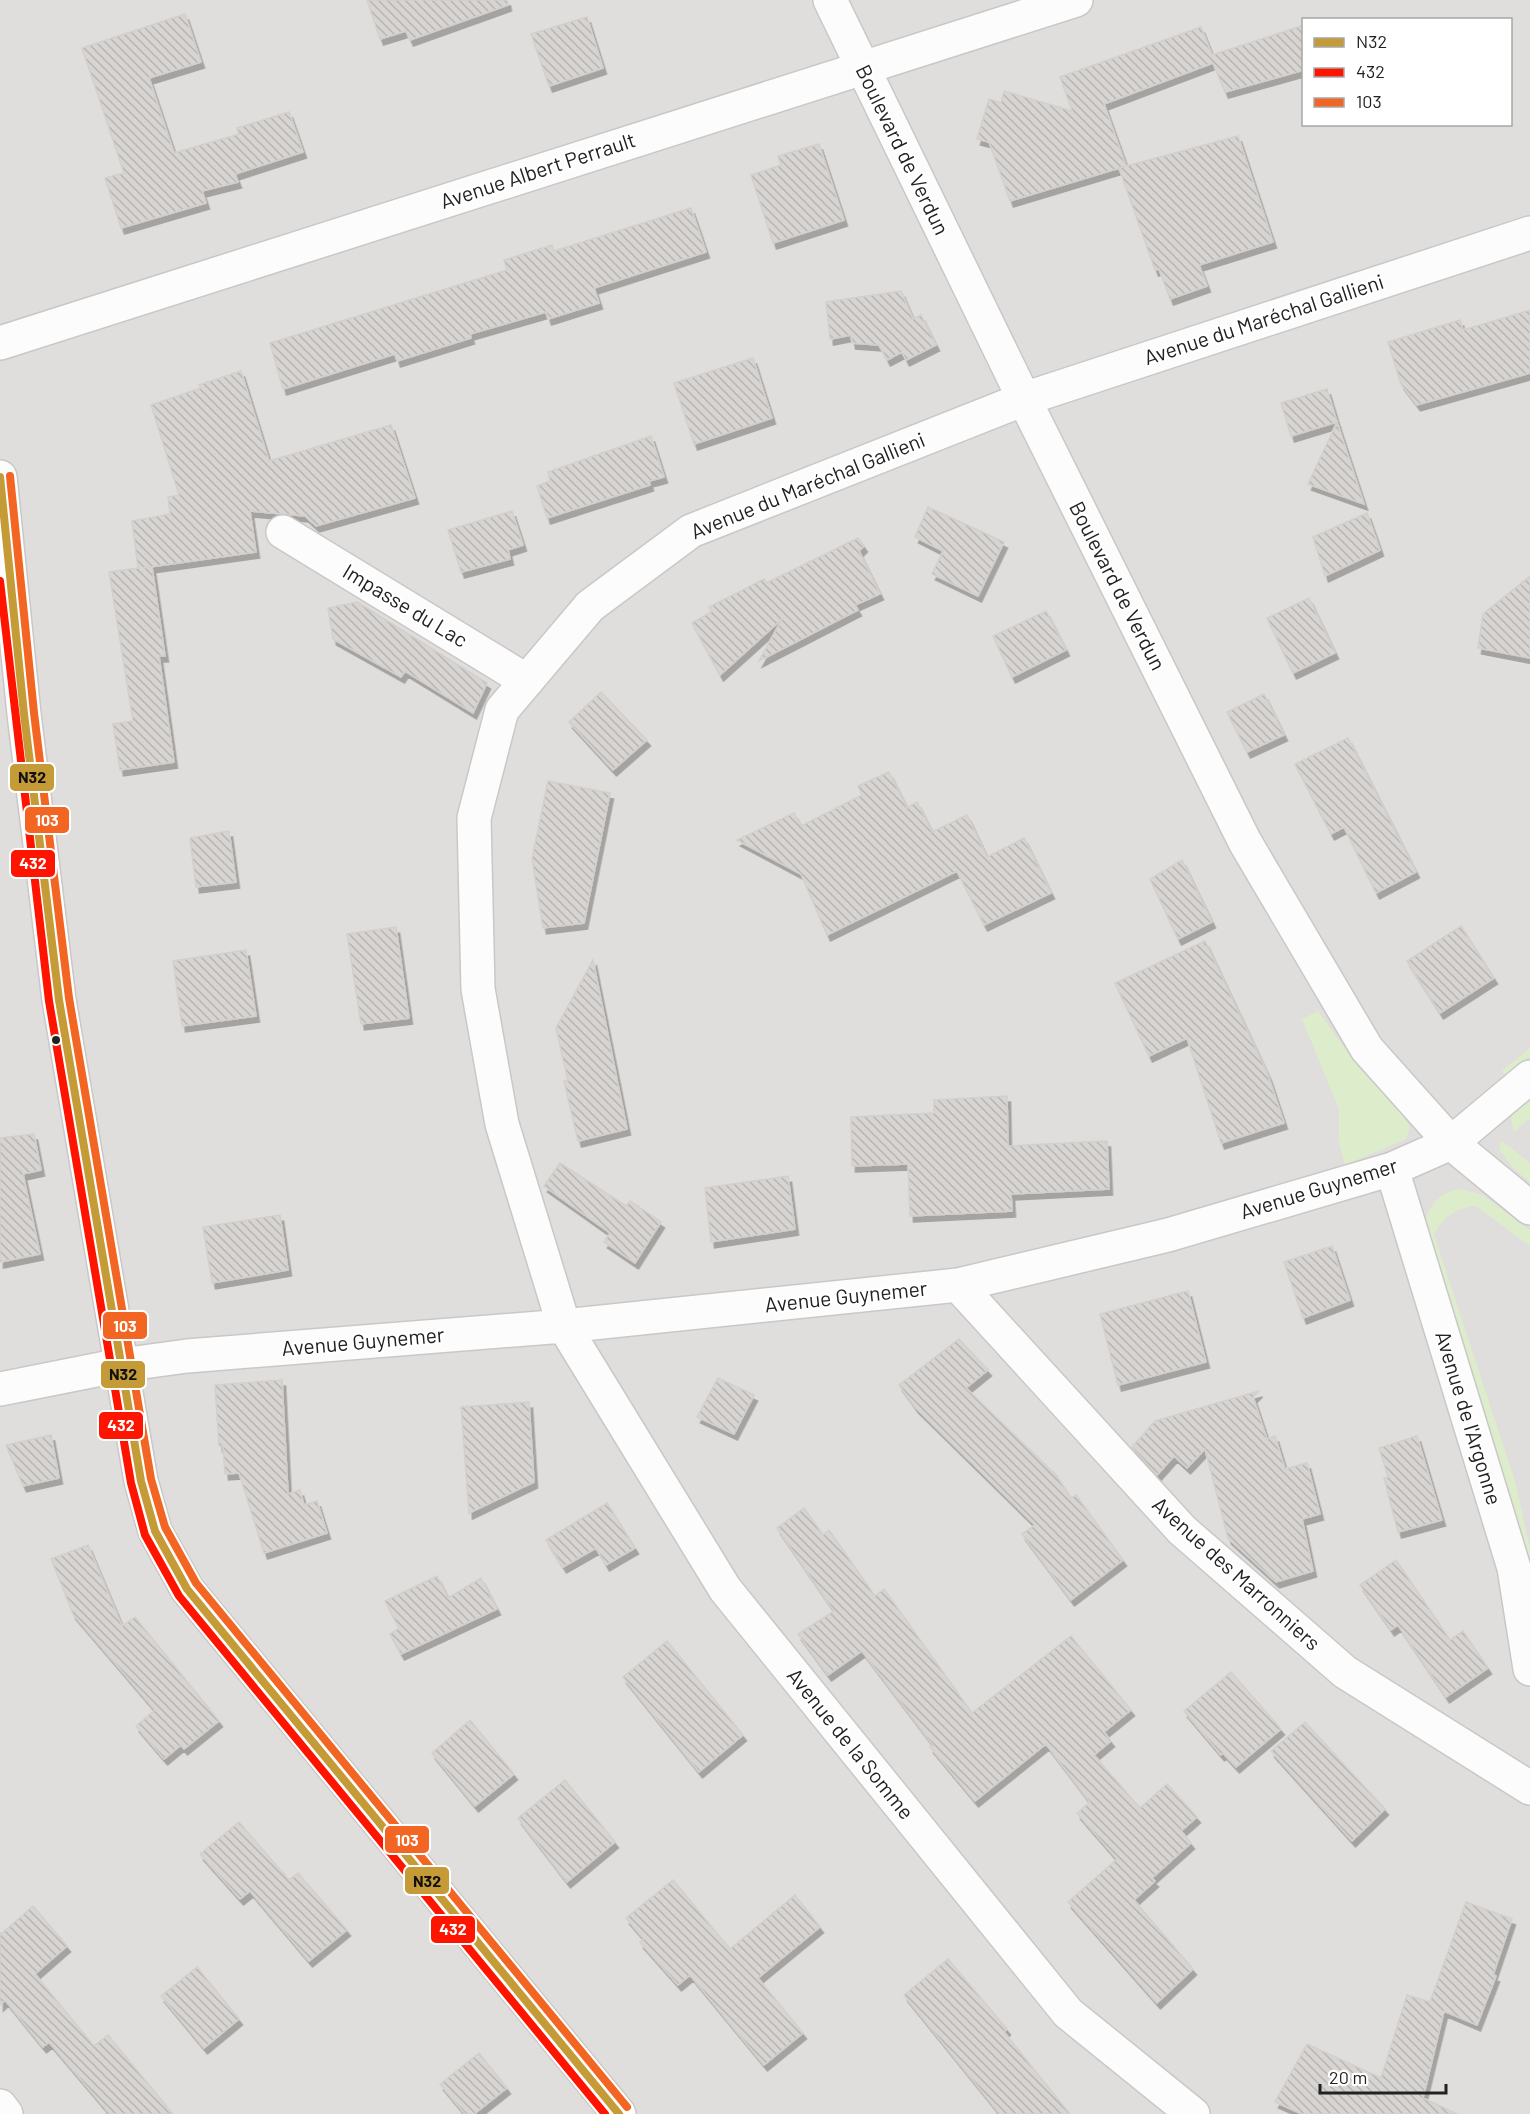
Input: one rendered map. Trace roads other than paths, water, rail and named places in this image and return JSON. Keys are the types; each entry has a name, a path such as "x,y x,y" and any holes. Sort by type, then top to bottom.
{"street":[{"name":"Boulevard de Verdun","path":"830,0 1024,399 1245,842 1367,1048 1451,1143 1530,1208"},
{"name":"Avenue Albert Perrault","path":"0,343 1076,0"},
{"name":"Avenue du Maréchal Gallieni","path":"564,1326 502,1124 478,989 474,818 502,710 590,606 691,531 1024,399 1530,233"},
{"path":"0,477 24,714 59,1000 120,1365 141,1481 152,1521 187,1589 619,2114"},
{"name":"Impasse du Lac","path":"283,532 527,681"},
{"name":"Avenue Guynemer","path":"0,1389 120,1365 187,1356 564,1326 958,1285 1168,1235 1392,1169 1451,1143 1530,1077"},
{"name":"Avenue de l'Argonne","path":"1392,1169 1514,1568 1530,1670"},
{"name":"Avenue des Marronniers","path":"958,1285 1182,1530 1345,1672 1530,1788"},
{"name":"Avenue de la Somme","path":"564,1326 725,1589 1068,2013 1194,2114"},
{"path":"0,2106 6,2114"}]}
